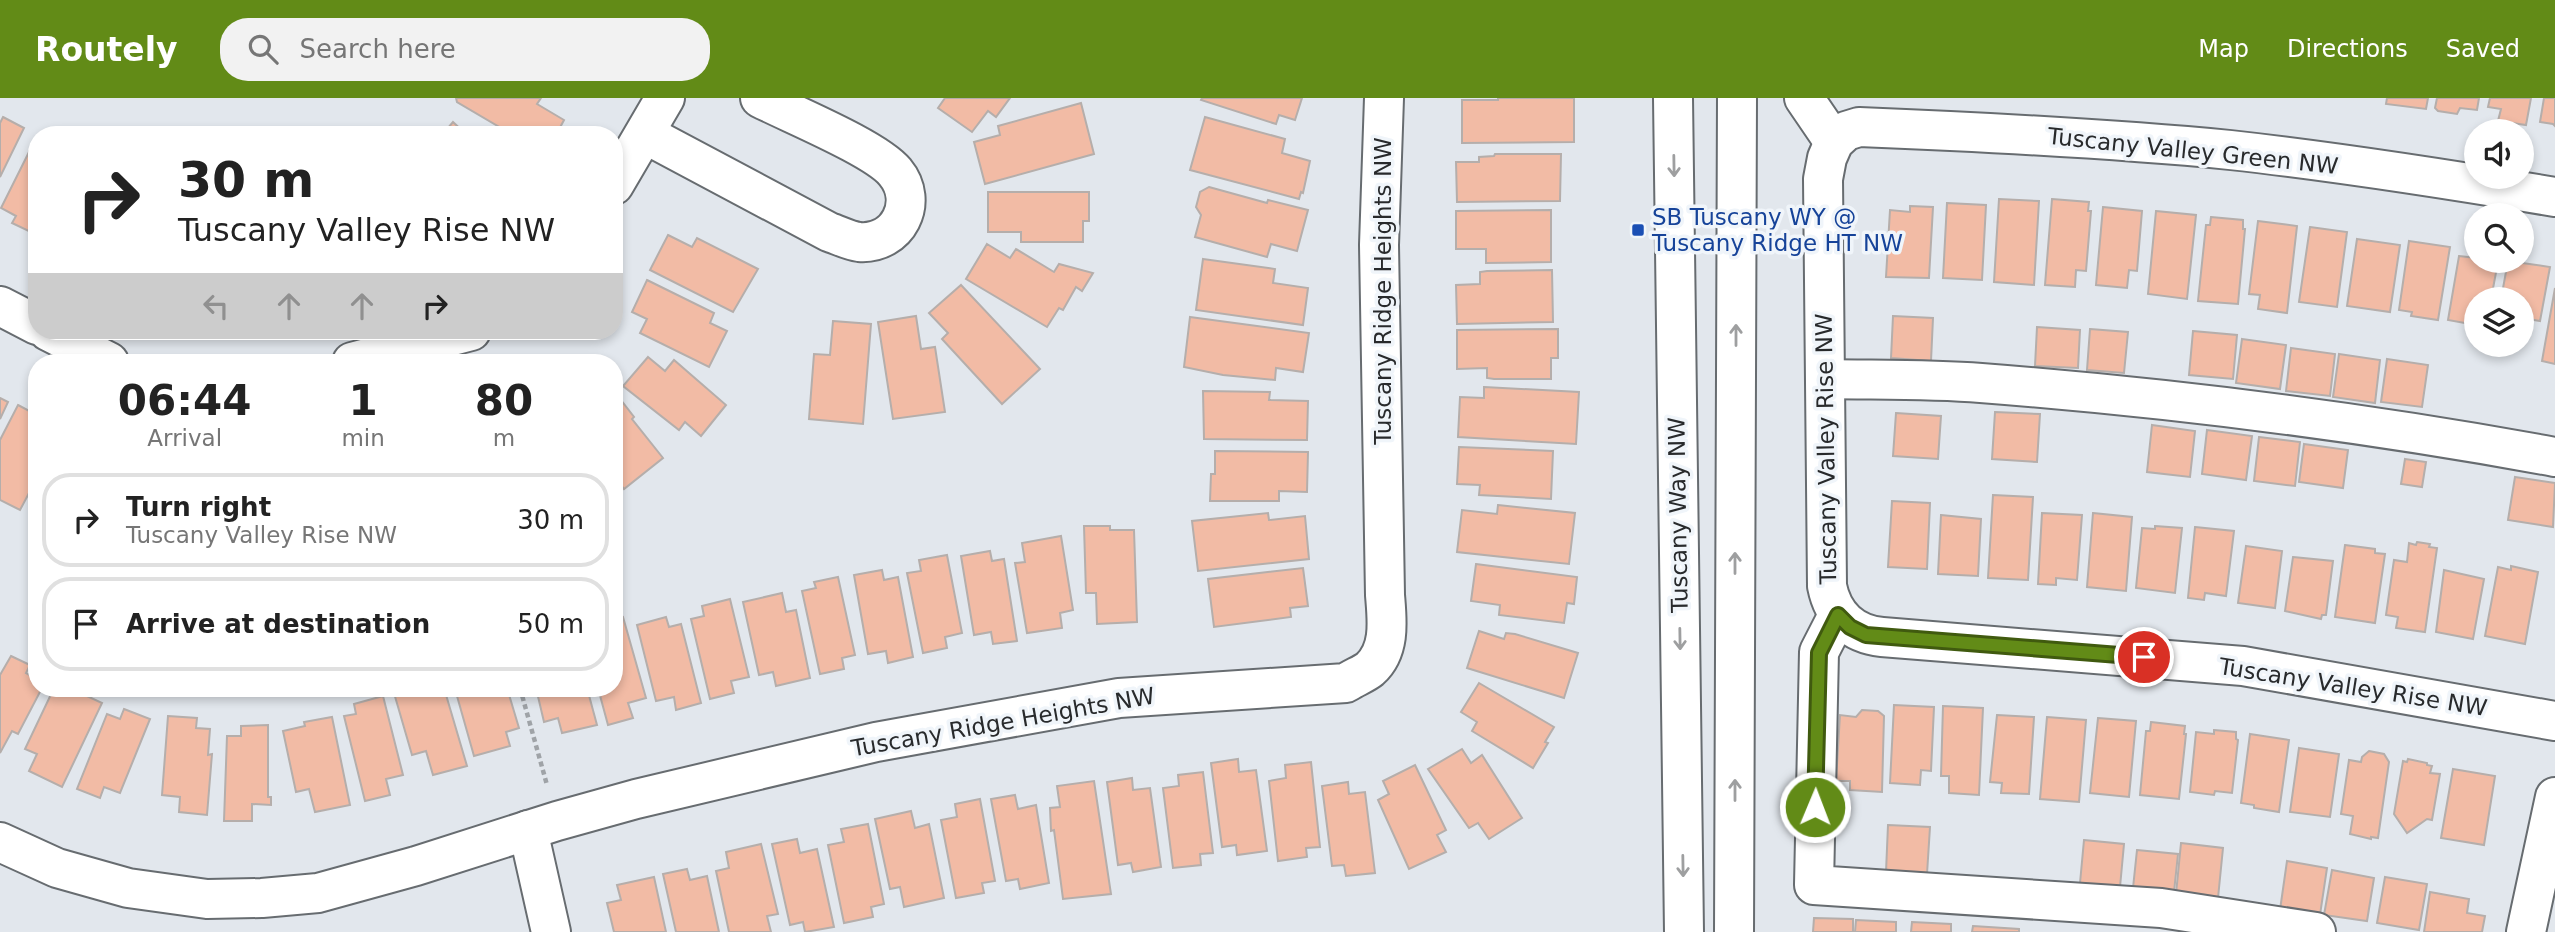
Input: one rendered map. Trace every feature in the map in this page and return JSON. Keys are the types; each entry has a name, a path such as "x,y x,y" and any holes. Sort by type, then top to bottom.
{"street":[{"path":"623,170 665,98"},
{"path":"645,134 829,232 860,242 887,236 903,219 907,196 895,172 867,152 760,98"},
{"name":"Tuscany Ridge Heights NW","path":"0,842 57,868 128,888 207,899 318,893 416,866 542,825 789,761 970,724 1119,698 1346,683 1370,668 1382,651 1387,628 1379,245 1384,98"},
{"name":"Tuscany Way NW","path":"1673,98 1684,932"},
{"path":"1734,932 1737,98"},
{"path":"1804,98 1834,142"},
{"name":"Tuscany Valley Green NW","path":"1834,142 1846,131 1859,127 2006,133 2230,150 2555,197"},
{"name":"Tuscany Valley Rise NW","path":"1834,142 1826,158 1822,199 1827,379 1827,586 1830,601 1838,615 1850,627 1866,635 2243,666 2555,721"},
{"path":"0,306 28,320"},
{"path":"66,340 93,354"},
{"path":"383,354 436,340"},
{"path":"1827,379 1979,382 2241,407 2425,433 2555,457"},
{"path":"1838,615 1819,653 1814,885 2161,908 2316,932"},
{"path":"2526,932 2555,797"},
{"path":"542,825 551,932"}],"path":[{"path":"521,697 542,825"}],"building":[{"path":"456,98 541,98 537,104 564,120 561,126 498,126 457,102"},
{"path":"945,98 1010,98 996,117 988,111 972,132 938,108"},
{"path":"1302,98 1295,120 1279,115 1276,124 1201,100"},
{"path":"1574,98 1574,142 1462,143 1462,100"},
{"path":"2387,98 2428,98 2426,109 2386,104"},
{"path":"2437,98 2479,98 2477,110 2460,108 2457,114 2438,111 2435,108"},
{"path":"2490,98 2531,98 2527,119 2498,119 2501,109 2488,107"},
{"path":"2544,98 2555,98 2555,126 2540,122"},
{"path":"1081,103 1094,154 985,184 974,142 1000,135 998,126"},
{"path":"3,117 24,128 0,177 0,123"},
{"path":"1205,117 1285,139 1282,153 1310,161 1303,193 1301,192 1299,199 1190,170"},
{"path":"28,154 28,231 12,223 16,216 1,208"},
{"path":"1495,154 1561,154 1560,201 1457,202 1456,162 1479,162 1479,157"},
{"path":"1209,187 1267,203 1268,200 1308,210 1297,251 1271,244 1267,257 1195,237 1201,215 1196,207 1200,192"},
{"path":"988,192 1089,192 1089,221 1083,221 1083,242 1021,242 1021,232 988,232"},
{"path":"1999,199 2039,201 2034,285 1994,282"},
{"path":"2052,199 2089,202 2088,211 2091,211 2086,271 2076,270 2075,287 2045,285"},
{"path":"1947,203 1986,205 1982,280 1943,278"},
{"path":"1910,206 1933,207 1929,278 1886,277 1890,210 1910,212"},
{"path":"2103,207 2142,211 2137,271 2129,270 2127,288 2096,285"},
{"path":"1551,210 1551,262 1486,263 1486,249 1456,249 1456,211"},
{"path":"2156,211 2196,215 2187,299 2148,294"},
{"path":"2211,217 2243,220 2245,229 2238,304 2198,301 2206,225 2210,225"},
{"path":"2258,221 2297,226 2287,313 2258,309 2260,295 2249,294"},
{"path":"2310,227 2347,232 2337,307 2299,302"},
{"path":"668,235 692,247 697,238 758,269 733,312 650,270"},
{"path":"2357,239 2400,245 2390,312 2347,306"},
{"path":"2409,241 2450,247 2438,320 2411,316 2412,312 2399,310"},
{"path":"987,244 1010,258 1016,249 1054,272 1059,264 1093,273 1082,291 1076,287 1063,310 1059,308 1047,327 966,279"},
{"path":"2459,256 2464,257 2464,273 2496,273 2493,287 2464,287 2464,323 2448,320"},
{"path":"1203,259 1275,269 1273,283 1308,288 1303,325 1196,310"},
{"path":"2534,265 2550,267 2540,321 2534,320 2534,287 2503,287 2506,273 2534,273"},
{"path":"1552,270 1553,322 1457,324 1456,285 1480,284 1480,272"},
{"path":"647,280 714,313 710,323 727,331 709,367 640,333 647,319 632,312"},
{"path":"961,285 1040,369 1002,404 942,339 948,333 929,313"},
{"path":"2555,288 2555,364 2542,361"},
{"path":"916,316 921,349 935,347 945,412 893,419 878,322"},
{"path":"1893,316 1933,318 1931,361 1891,358"},
{"path":"1190,317 1309,333 1303,372 1276,368 1275,380 1223,375 1184,367"},
{"path":"833,321 871,324 863,424 809,419 814,354 830,355"},
{"path":"2037,327 2080,330 2078,368 2035,366"},
{"path":"1558,329 1558,358 1551,358 1551,379 1494,379 1487,378 1487,368 1457,369 1457,330"},
{"path":"2090,329 2128,332 2124,373 2087,370"},
{"path":"2193,331 2237,335 2233,379 2189,375"},
{"path":"2242,339 2286,345 2280,389 2236,383"},
{"path":"2291,348 2335,354 2330,396 2286,391"},
{"path":"2339,354 2380,360 2375,403 2333,397"},
{"path":"648,357 665,371 674,360 726,405 701,436 685,422 679,430 623,386"},
{"path":"2387,359 2428,365 2422,407 2381,402"},
{"path":"1484,387 1579,392 1576,444 1458,437 1460,397 1484,398"},
{"path":"1203,391 1270,392 1269,400 1308,401 1307,440 1204,439"},
{"path":"0,398 8,402 0,419"},
{"path":"623,403 634,417 632,419 663,458 624,489"},
{"path":"18,405 28,410 28,495 20,510 0,500 0,440"},
{"path":"1995,412 2040,414 2037,462 1992,459"},
{"path":"1896,413 1941,416 1938,459 1893,456"},
{"path":"2152,425 2195,431 2190,477 2147,472"},
{"path":"2207,430 2252,436 2246,480 2202,474"},
{"path":"2259,437 2300,442 2295,486 2254,481"},
{"path":"2304,444 2348,450 2343,488 2299,482"},
{"path":"1459,447 1553,451 1551,499 1479,495 1480,485 1457,484"},
{"path":"1215,451 1308,452 1307,492 1279,491 1279,501 1210,501 1211,474 1215,474"},
{"path":"2405,459 2426,462 2422,487 2401,484"},
{"path":"2515,477 2555,483 2553,527 2508,520"},
{"path":"1993,495 2033,497 2028,580 1988,578"},
{"path":"1892,501 1930,503 1927,569 1888,567"},
{"path":"1498,505 1575,513 1569,564 1457,552 1462,510 1497,514"},
{"path":"1268,513 1269,520 1305,516 1309,559 1198,571 1192,521"},
{"path":"2042,513 2082,515 2077,580 2056,578 2056,585 2038,584"},
{"path":"2093,513 2132,517 2126,591 2087,587"},
{"path":"1941,515 1981,519 1978,576 1938,574"},
{"path":"1084,526 1134,530 1137,622 1097,624 1096,593 1086,593"},
{"path":"2155,526 2182,528 2175,593 2136,588 2142,528 2155,529"},
{"path":"2195,527 2234,531 2226,596 2205,593 2204,600 2188,598"},
{"path":"1061,536 1073,610 1060,613 1062,628 1027,633 1015,563 1025,562 1022,543"},
{"path":"2417,542 2437,548 2425,632 2396,628 2398,617 2386,615 2394,560 2407,562 2409,543 2416,545"},
{"path":"2345,545 2375,549 2375,553 2385,554 2375,623 2335,617"},
{"path":"2246,546 2282,551 2275,608 2238,603"},
{"path":"990,551 992,561 1004,559 1017,641 993,644 991,632 974,635 961,556"},
{"path":"947,555 962,633 945,637 947,648 923,653 907,573 921,571 919,560"},
{"path":"2293,557 2333,561 2326,615 2322,615 2321,619 2285,611"},
{"path":"1476,564 1577,577 1574,604 1567,603 1564,623 1499,615 1500,605 1471,601"},
{"path":"2511,566 2538,572 2525,644 2485,636 2498,567 2511,570"},
{"path":"1303,568 1308,606 1290,608 1291,617 1214,627 1208,579"},
{"path":"882,570 884,580 898,577 913,657 888,663 886,651 868,654 854,575"},
{"path":"2444,570 2484,579 2473,639 2436,632"},
{"path":"838,577 855,655 842,658 844,669 820,674 802,591 816,588 814,582"},
{"path":"782,593 786,612 796,610 810,678 776,686 773,672 759,675 743,602"},
{"path":"730,599 749,677 731,681 734,693 710,699 691,619 704,616 702,606"},
{"path":"623,617 646,698 628,703 633,718 608,725 600,697 623,697"},
{"path":"666,617 669,627 681,624 701,703 676,710 674,697 656,701 637,625"},
{"path":"1479,631 1504,639 1506,633 1515,634 1578,653 1564,698 1467,668"},
{"path":"11,656 28,664 28,697 37,697 18,734 12,731 0,753 0,675"},
{"path":"1479,683 1554,727 1533,768 1472,731 1477,722 1461,712"},
{"path":"50,697 89,697 102,703 62,787 29,771 37,754 25,749"},
{"path":"383,697 403,775 386,779 390,795 365,801 344,716 356,714 354,704"},
{"path":"395,697 447,697 467,766 433,775 426,751 412,755"},
{"path":"457,697 510,697 519,728 506,732 510,746 474,756"},
{"path":"538,697 589,697 597,725 562,733 558,718 544,722"},
{"path":"1894,705 1934,707 1931,771 1921,770 1920,785 1890,783"},
{"path":"1943,706 1983,708 1979,795 1949,793 1949,776 1941,776"},
{"path":"124,709 150,719 120,793 104,787 100,798 77,789 107,714 120,719"},
{"path":"1862,710 1878,711 1884,716 1882,792 1850,790 1850,781 1836,781 1840,715 1856,717"},
{"path":"1997,715 2034,717 2029,794 2001,793 2002,783 1990,782"},
{"path":"168,716 197,718 196,728 210,729 208,755 212,754 207,815 179,812 180,797 162,795"},
{"path":"332,717 350,805 315,812 309,789 296,792 283,731 305,726 304,722"},
{"path":"2047,717 2086,720 2079,802 2040,799"},
{"path":"2098,718 2136,721 2129,797 2090,793"},
{"path":"2151,722 2185,726 2179,799 2140,795 2146,731 2150,731"},
{"path":"268,725 268,797 271,797 271,805 252,804 252,821 224,821 227,736 241,736 241,726"},
{"path":"2214,730 2236,732 2238,740 2232,793 2215,791 2214,795 2190,792 2196,732 2214,734"},
{"path":"2250,734 2289,740 2279,812 2241,803"},
{"path":"2299,748 2339,754 2330,817 2290,812"},
{"path":"1462,749 1471,763 1482,755 1522,818 1489,839 1478,823 1469,828 1428,769"},
{"path":"2369,751 2384,754 2389,762 2378,838 2371,839 2350,834 2353,816 2341,814 2349,760 2361,762 2362,757"},
{"path":"1238,759 1239,772 1256,770 1267,851 1237,855 1236,845 1222,847 1211,763"},
{"path":"2408,759 2427,763 2432,766 2430,773 2440,774 2432,820 2427,819 2407,833 2394,814 2403,761 2407,762"},
{"path":"1311,762 1320,847 1306,848 1307,857 1278,861 1269,781 1286,778 1285,765"},
{"path":"1415,765 1446,830 1437,835 1446,852 1409,869 1378,800 1389,794 1383,781"},
{"path":"2453,769 2495,776 2484,845 2441,838"},
{"path":"1203,772 1213,853 1200,854 1201,865 1173,868 1163,788 1179,786 1178,775"},
{"path":"1132,778 1133,790 1150,788 1161,867 1133,872 1131,863 1118,865 1107,782"},
{"path":"1094,781 1111,894 1063,899 1054,830 1051,831 1050,808 1060,807 1057,786"},
{"path":"1348,782 1349,794 1365,792 1375,873 1346,876 1344,865 1332,866 1322,786"},
{"path":"1015,795 1018,809 1036,805 1049,883 1020,889 1018,879 1006,881 991,799"},
{"path":"980,799 995,881 982,883 984,893 956,898 941,820 957,817 955,804"},
{"path":"911,811 915,828 929,824 944,898 904,907 900,887 890,889 875,819"},
{"path":"868,824 884,904 871,907 873,917 844,923 828,845 844,842 841,829"},
{"path":"1888,825 1930,827 1927,874 1886,872"},
{"path":"797,839 800,853 817,849 834,927 805,932 803,922 790,925 772,844"},
{"path":"2084,840 2124,844 2120,887 2080,883"},
{"path":"2181,843 2223,848 2218,898 2176,894"},
{"path":"761,844 778,914 767,916 771,932 729,932 716,871 729,868 726,852"},
{"path":"2137,850 2178,854 2174,892 2133,888"},
{"path":"2287,861 2327,868 2320,915 2280,910"},
{"path":"687,869 690,880 707,876 719,932 676,932 663,874"},
{"path":"2332,870 2374,878 2367,921 2324,915"},
{"path":"654,877 666,932 614,932 607,903 621,900 617,885"},
{"path":"2385,877 2427,884 2419,930 2377,923"},
{"path":"2430,892 2469,899 2467,913 2485,916 2482,932 2424,932"},
{"path":"1814,918 1853,919 1853,932 1813,932"},
{"path":"1856,920 1896,922 1896,932 1855,932"},
{"path":"1912,922 1951,924 1951,932 1911,932"},
{"path":"1973,926 2019,929 2019,932 1972,932"}],"place":[{"name":"SB Tuscany WY @ Tuscany Ridge HT NW","path":"1638,230"}],"route":[{"path":"1815,807 1819,653 1838,615 1850,627 1866,635 2144,657"}]}
